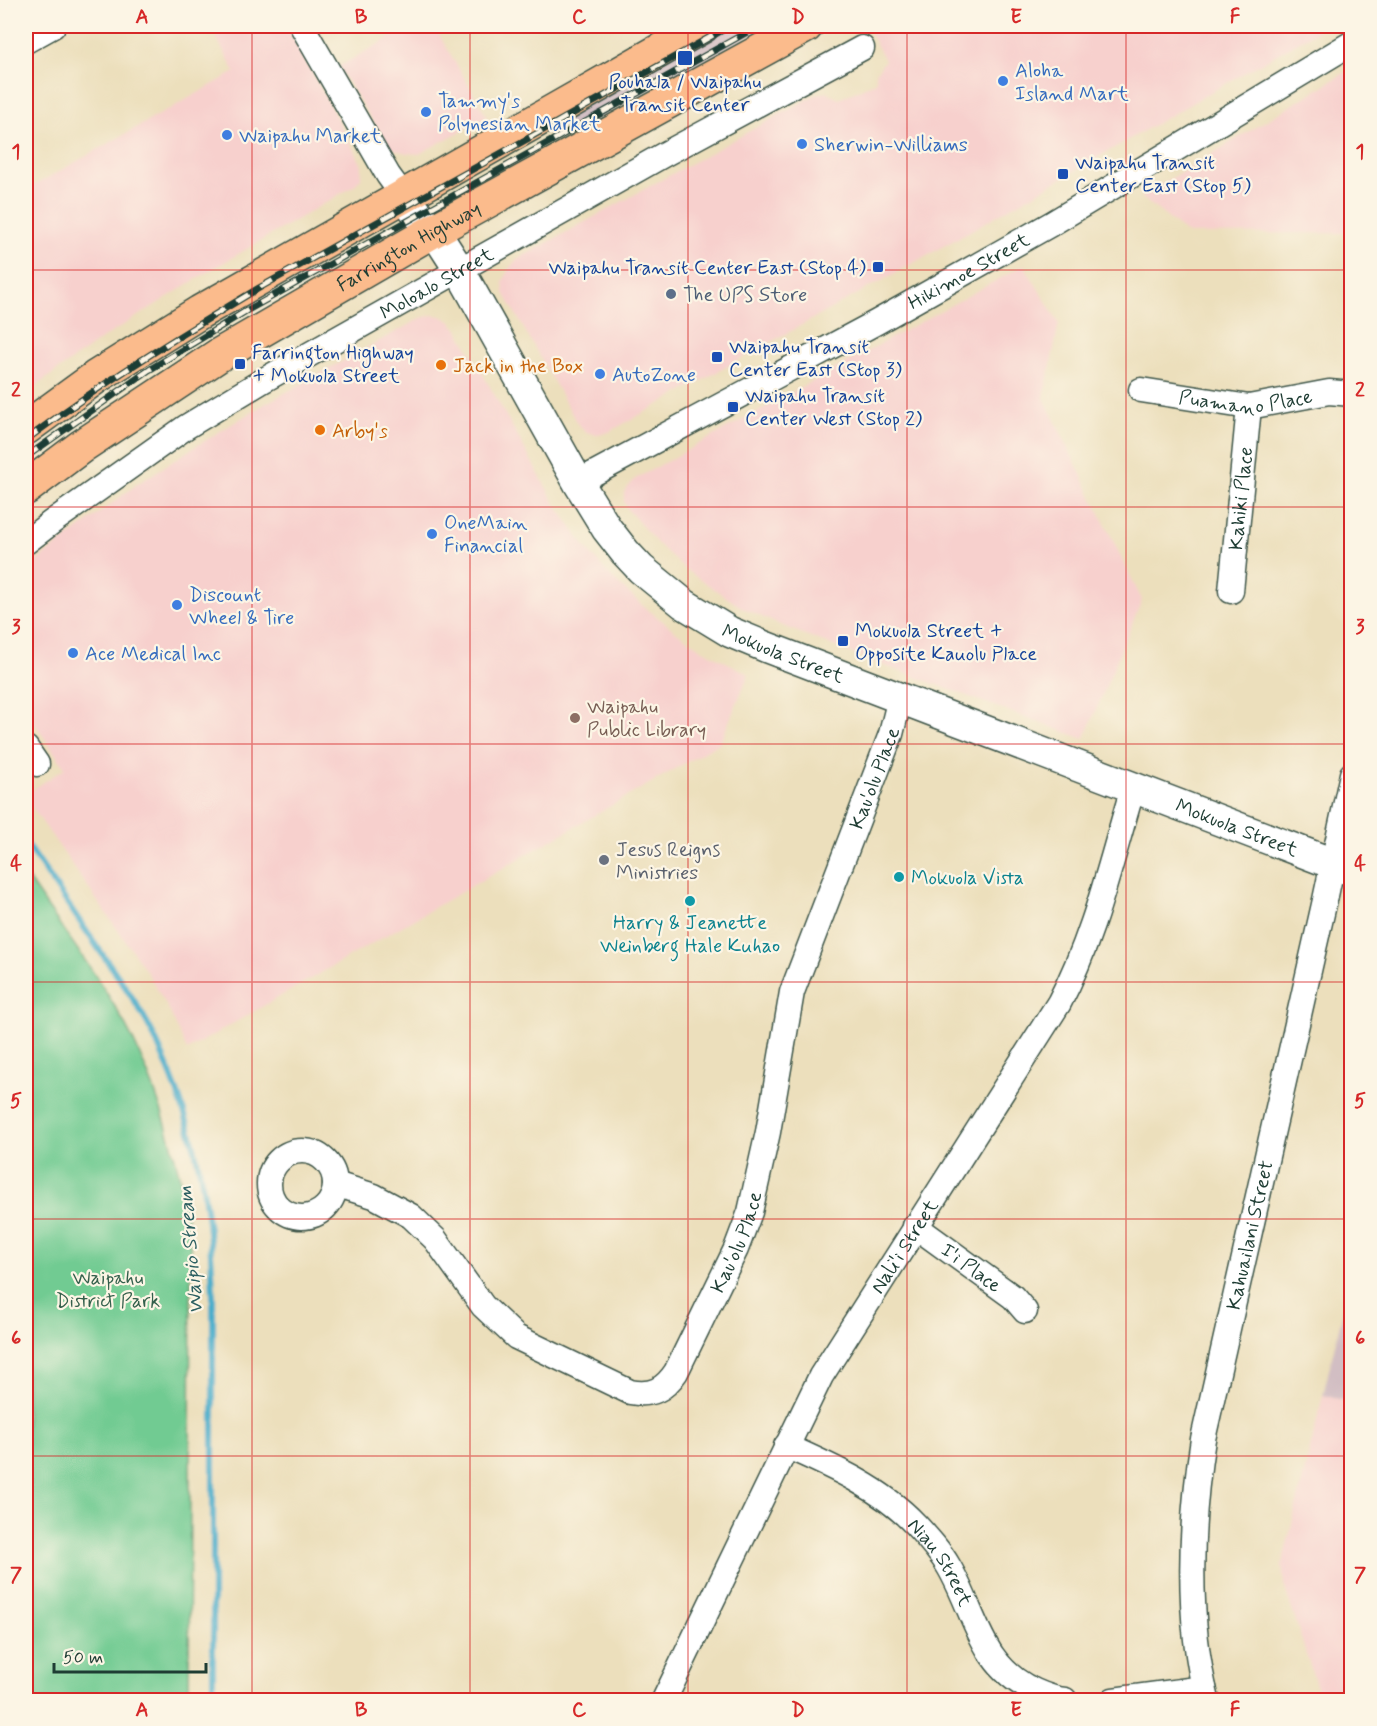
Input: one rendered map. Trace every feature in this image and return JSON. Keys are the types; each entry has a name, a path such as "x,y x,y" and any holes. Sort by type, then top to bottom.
{"main road":[{"path":"26,428 96,377 200,312 703,26"},
{"name":"Farrington Highway","path":"26,488 82,446 219,355 433,231 806,26"}],"street":[{"path":"26,41 53,26"},
{"path":"303,26 377,156 404,197"},
{"name":"Hikimoe Street","path":"578,482 877,322 1020,242 1352,44"},
{"name":"Moloalo Street","path":"26,543 61,515 186,427 264,380 665,154 862,48"},
{"name":"Mokuola Street","path":"404,197 433,231 460,271 578,482 607,529 625,552 659,585 698,614 730,632 766,647 1342,867"},
{"name":"Puamano Place","path":"1141,390 1249,407 1329,392 1352,394"},
{"name":"Kahiki Place","path":"1231,591 1249,407"},
{"name":"Kau'olu Place","path":"335,1184 374,1196 411,1216 435,1239 483,1306 516,1337 630,1392 639,1394 653,1392 666,1386 676,1372 736,1249 750,1212 768,1131 792,992 801,963 891,734 900,698"},
{"name":"Kahuailani Street","path":"1205,1694 1194,1596 1192,1539 1195,1489 1201,1449 1342,867 1352,774"},
{"name":"Nali'i Street","path":"664,1700 826,1367 1059,1003 1073,977 1096,916 1133,788"},
{"name":"I'i Place","path":"915,1226 1013,1297 1025,1311"},
{"name":"Niau Street","path":"786,1446 853,1479 887,1499 913,1522 948,1566 987,1651 1004,1671 1022,1686 1065,1701"},
{"path":"1113,1701 1205,1694"}],"shaded area":[{"path":"210,26 287,26 362,165 361,178 354,186 201,276 100,340 26,393 26,190 235,72"},
{"path":"410,26 434,26 487,117 419,154 390,148 338,67"},
{"path":"722,26 769,26 572,133 560,113"},
{"path":"866,26 1326,26 944,246 609,432 598,435 586,432 577,423 504,293 503,282 508,270 516,260 817,94 826,92 839,99 876,82 876,73 885,60"},
{"path":"1351,69 1351,233 1188,234 1141,197"},
{"path":"1024,265 1059,323 1044,398 1142,600 1084,739 864,658 741,607 686,570 656,542 628,510 624,502 624,492 635,479"},
{"path":"432,315 441,316 457,328 556,505 586,548 611,577 678,633 703,650 749,674 720,743 187,1050 169,1010 145,969 26,799 26,794 65,768 26,711 26,569 136,485 185,453 261,406 421,318"},
{"path":"1351,1278 1352,1402 1323,1395"},
{"path":"1323,1395 1351,1402 1351,1700 1321,1700 1284,1585 1282,1565"}],"green space":[{"name":"Waipahu District Park","path":"26,876 96,977 133,1040 155,1092 179,1173 191,1254 189,1700 26,1700"}],"waterway":[{"name":"Waipio Stream","path":"26,843 126,989 152,1032 179,1097 198,1161 209,1227 213,1297 213,1700"}],"railway":[{"path":"26,440 111,380 259,288 730,26"},
{"path":"26,457 149,370 246,311 758,26"}],"place":[{"name":"Pouhala / Waipahu Transit Center","path":"685,58"},
{"name":"Aloha Island Mart","path":"1003,81"},
{"name":"Tammy's Polynesian Market","path":"426,112"},
{"name":"Waipahu Market","path":"227,135"},
{"name":"Sherwin-Williams","path":"802,144"},
{"name":"Waipahu Transit Center East (Stop 5)","path":"1063,174"},
{"name":"Waipahu Transit Center East (Stop 4)","path":"878,267"},
{"name":"The UPS Store","path":"671,294"},
{"name":"Waipahu Transit Center East (Stop 3)","path":"717,357"},
{"name":"Farrington Highway + Mokuola Street","path":"240,364"},
{"name":"Jack in the Box","path":"441,365"},
{"name":"AutoZone","path":"600,374"},
{"name":"Waipahu Transit Center West (Stop 2)","path":"733,407"},
{"name":"Arby's","path":"320,430"},
{"name":"OneMain Financial","path":"432,534"},
{"name":"Discount Wheel & Tire","path":"177,605"},
{"name":"Mokuola Street + Opposite Kauolu Place","path":"843,641"},
{"name":"Ace Medical Inc","path":"73,653"},
{"name":"Waipahu Public Library","path":"575,718"},
{"name":"Jesus Reigns Ministries","path":"604,860"},
{"name":"Mokuola Vista","path":"899,877"},
{"name":"Harry & Jeanette Weinberg Hale Kuhao","path":"690,901"}]}
